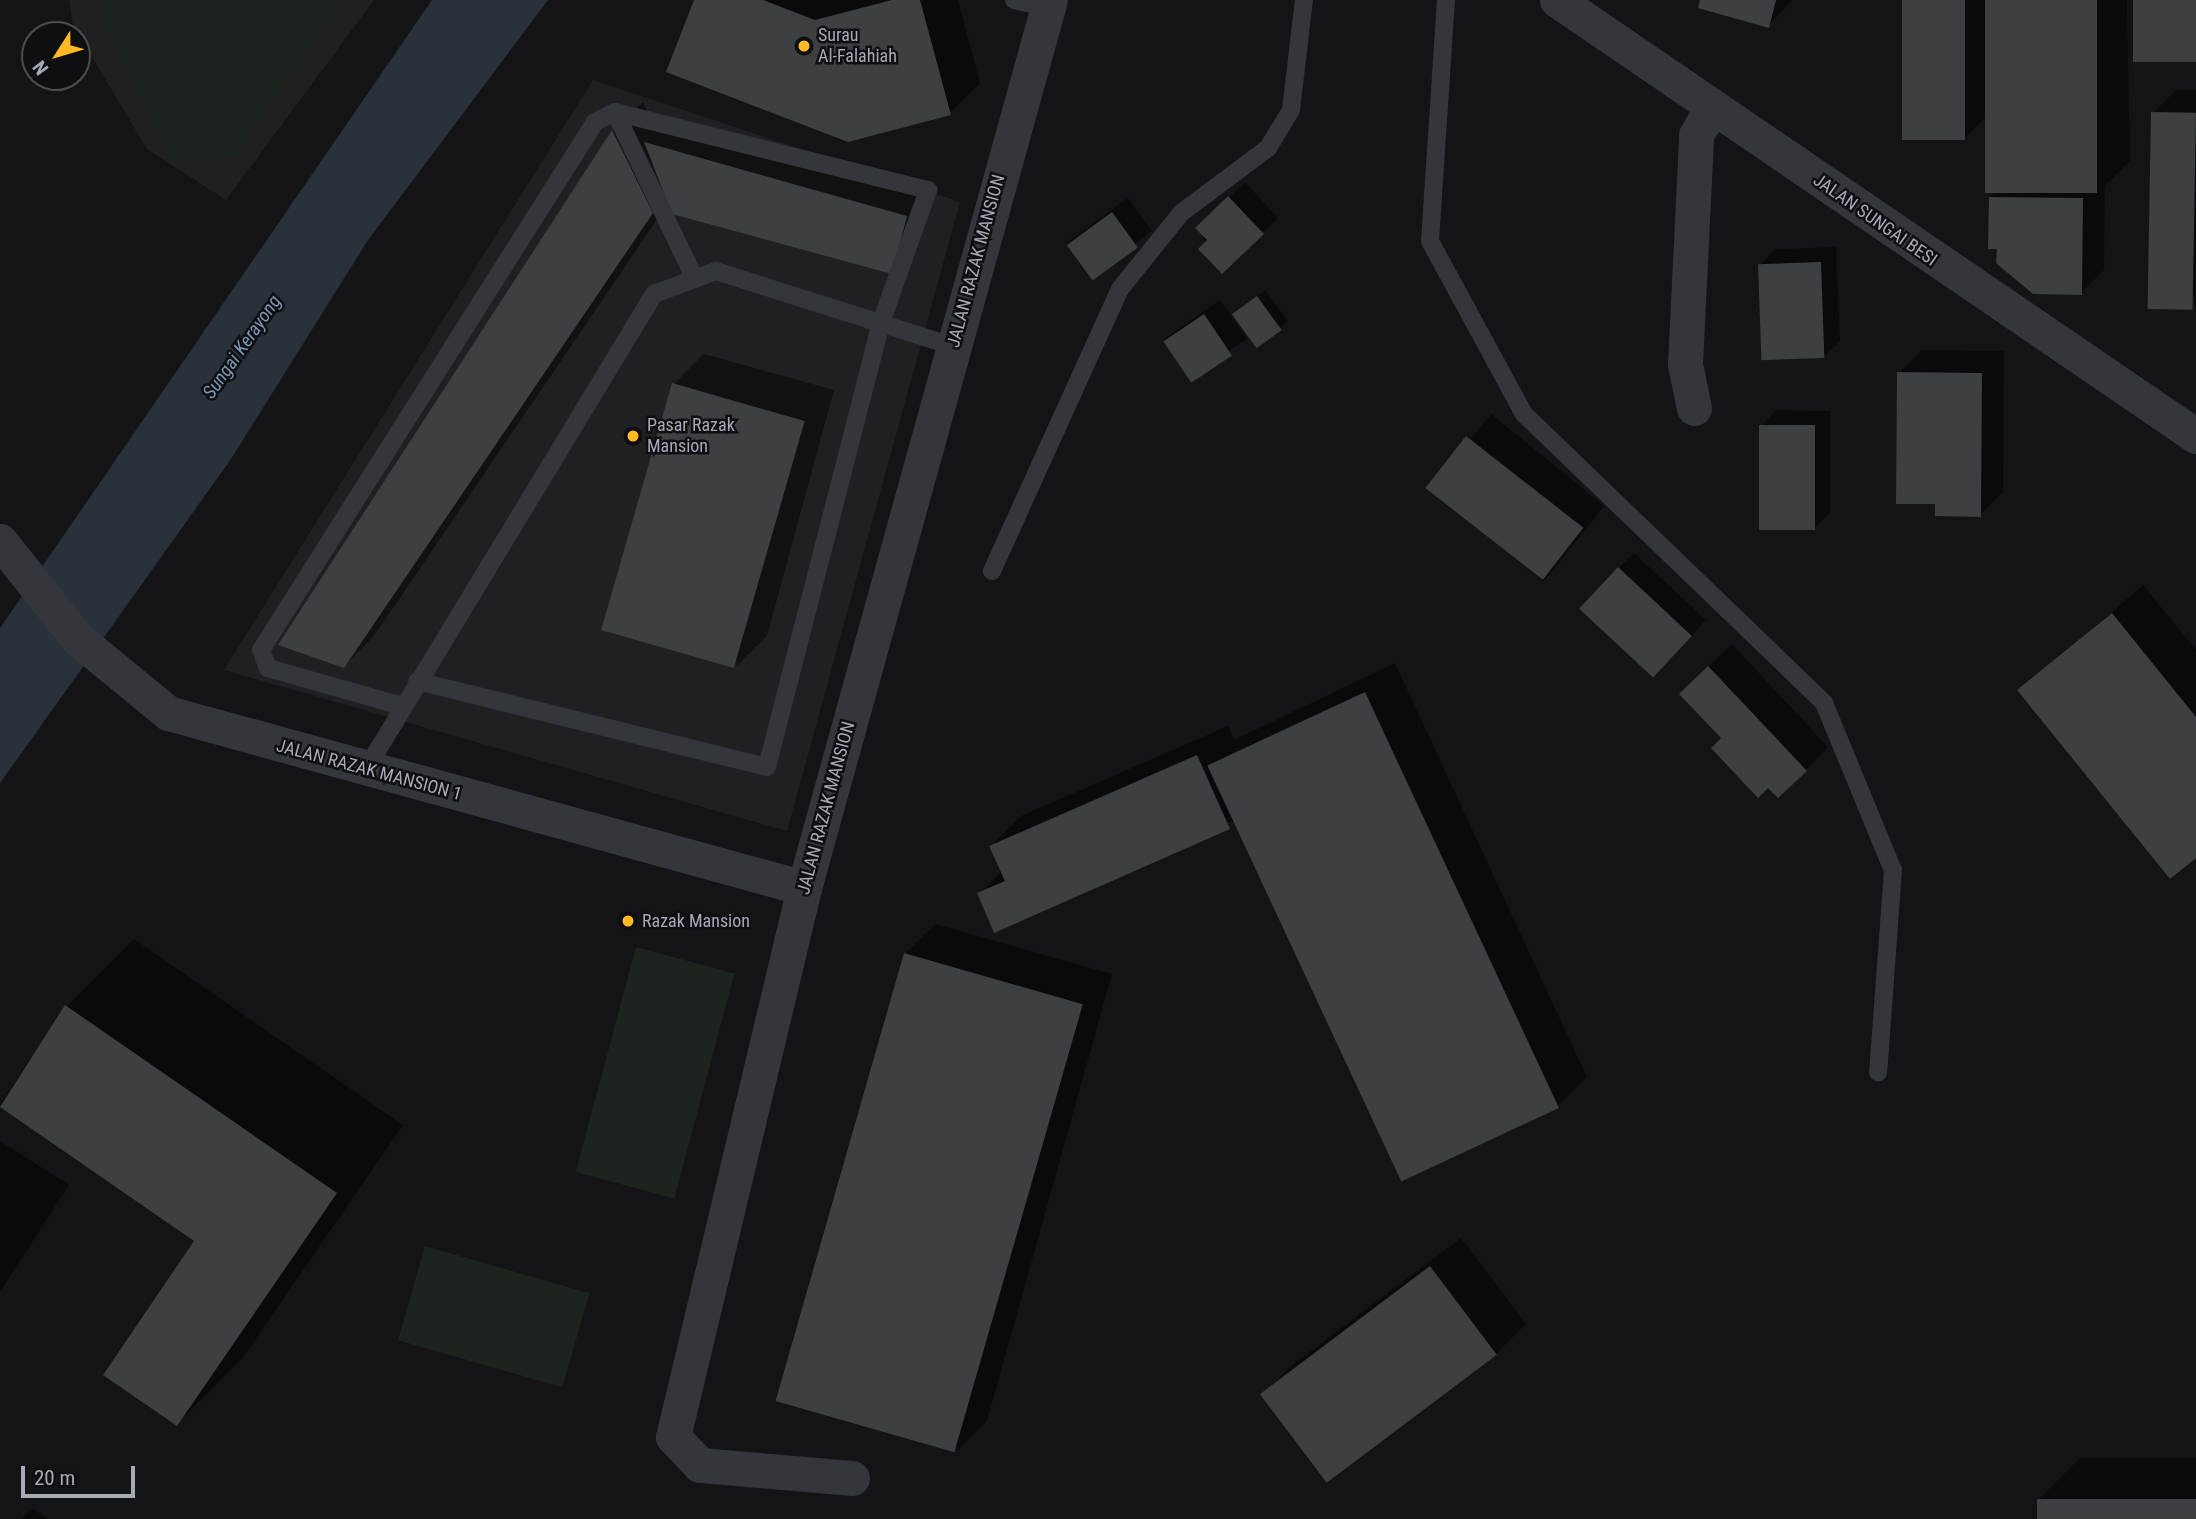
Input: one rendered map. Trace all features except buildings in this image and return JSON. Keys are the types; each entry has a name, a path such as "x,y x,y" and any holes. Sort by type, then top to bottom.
{"street":[{"name":"JALAN SUNGAI BESI","path":"1557,0 2196,436"},
{"name":"JALAN RAZAK MANSION","path":"852,1478 700,1465 673,1437 804,888 952,346 1049,4"},
{"path":"1694,408 1685,365 1696,135 1712,107"},
{"name":"JALAN RAZAK MANSION 1","path":"0,541 78,639 168,713 365,771 804,888"}],"lane":[{"path":"1014,0 1049,4"},
{"path":"992,572 1120,289 1181,213 1268,148 1291,110 1304,0"},
{"path":"1446,0 1430,241 1524,414 1824,703 1893,870 1878,1072"},
{"path":"615,112 695,279"},
{"path":"402,706 268,668 261,650 595,122 615,112 928,190 881,323 767,767 417,681"},
{"path":"365,771 654,293 716,271 952,346"}],"shaded area":[{"path":"69,0 374,0 226,200 147,149 91,55 91,21 72,21"},
{"path":"100,0 343,0 234,158 173,160 107,36"},
{"name":"Pasar Razak Mansion","path":"593,80 960,202 787,831 224,670"},
{"path":"636,947 735,973 674,1198 576,1172"},
{"path":"425,1246 589,1293 562,1387 398,1340"}],"water":[{"name":"Sungai Kerayong","path":"432,0 548,0 368,240 231,459 0,783 0,628"}],"place":[{"name":"Surau Al-Falahiah","path":"804,46"},
{"name":"Pasar Razak Mansion","path":"633,436"},
{"name":"Razak Mansion","path":"628,921"}]}
